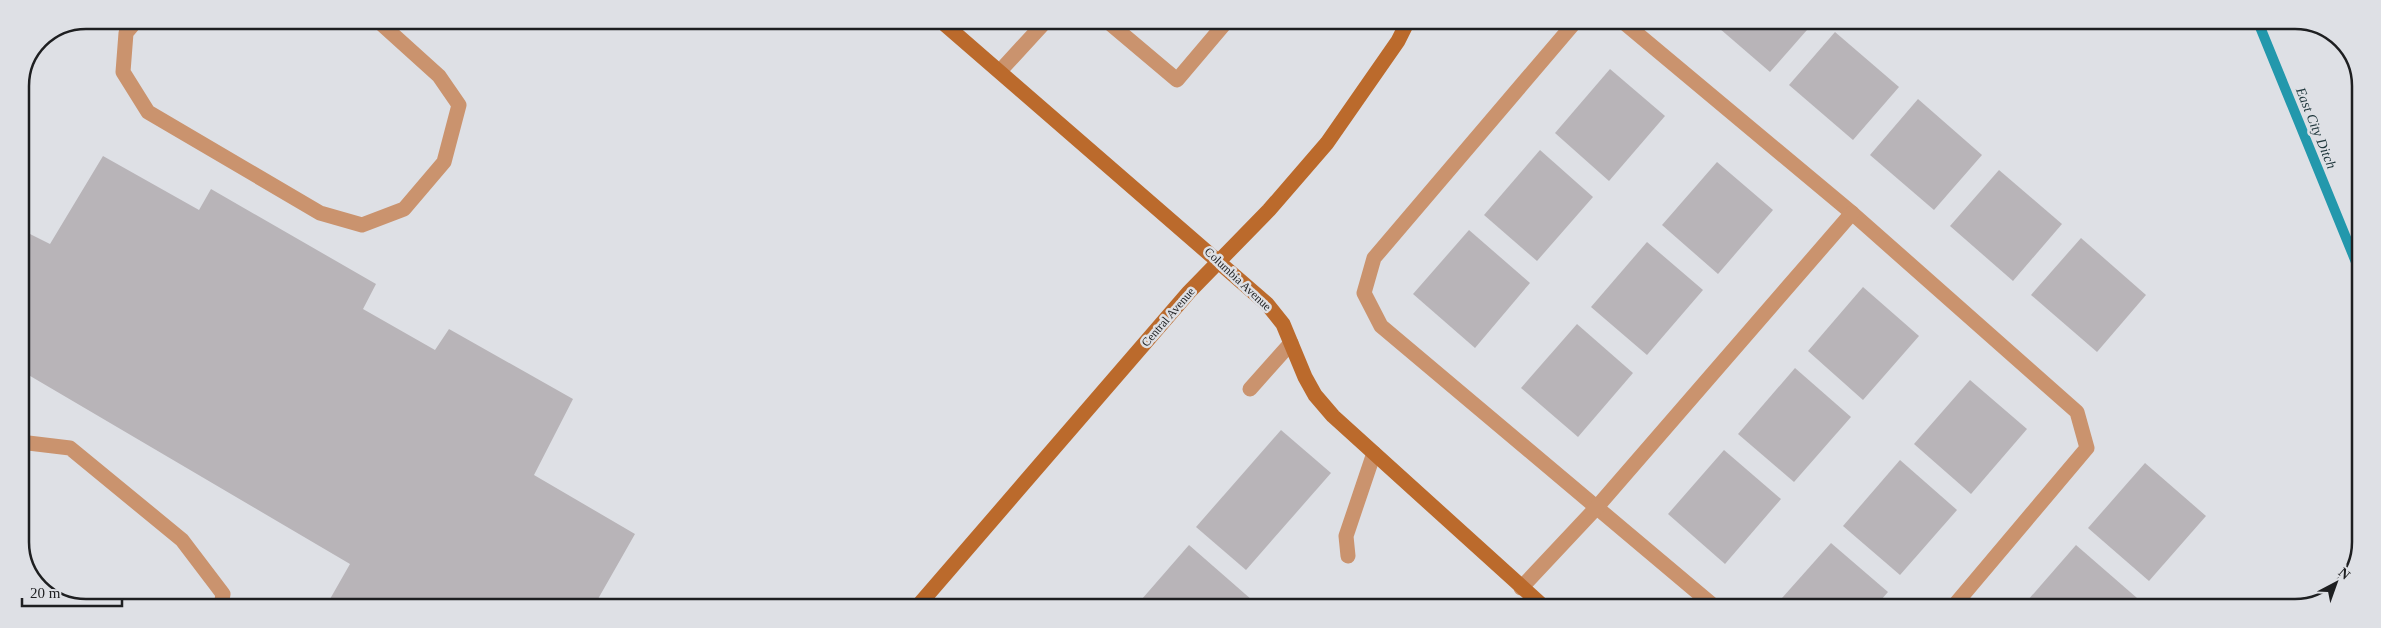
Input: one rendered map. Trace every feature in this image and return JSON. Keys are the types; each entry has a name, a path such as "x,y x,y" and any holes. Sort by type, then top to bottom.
{"street":[{"name":"Columbia Avenue","path":"950,29 1220,261 1267,304 1283,324 1305,376 1316,395 1333,416 1534,599"},
{"name":"Central Avenue","path":"924,599 1189,292 1269,210 1326,143 1398,41 1404,29"}],"lane":[{"path":"129,29 126,33 123,72 148,112 320,213 362,225 404,209 444,162 459,105 439,76 388,29"},
{"path":"1000,71 1039,29"},
{"path":"1116,29 1177,80 1220,29"},
{"path":"1570,29 1374,258 1364,293 1381,326 1706,599"},
{"path":"1630,29 1852,214 2078,412 2087,448 1960,599"},
{"path":"1521,588 1597,507 1852,214"},
{"path":"1250,389 1291,343"},
{"path":"29,443 70,448 182,540 223,594 222,599"},
{"path":"1348,556 1346,536 1374,454"}],"building":[{"path":"1720,29 1808,29 1770,72"},
{"path":"1835,32 1899,87 1853,140 1789,85"},
{"path":"1610,69 1665,116 1609,181 1555,133"},
{"path":"1918,99 1982,155 1934,210 1870,155"},
{"path":"1540,150 1593,197 1537,261 1484,215"},
{"path":"103,156 199,210 211,189 376,284 363,309 435,350 449,329 573,399 534,475 635,534 598,599 330,599 350,564 29,375 29,234 50,244"},
{"path":"1717,162 1773,210 1718,274 1662,225"},
{"path":"1999,170 2062,224 2013,281 1950,226"},
{"path":"1469,230 1530,283 1475,348 1413,294"},
{"path":"2081,238 2146,295 2097,352 2031,295"},
{"path":"1647,242 1703,290 1647,355 1591,307"},
{"path":"1863,287 1919,336 1863,400 1808,351"},
{"path":"1577,324 1633,373 1578,437 1521,388"},
{"path":"1795,368 1851,417 1794,482 1738,434"},
{"path":"1970,380 2027,429 1971,494 1914,444"},
{"path":"1281,430 1331,473 1246,570 1196,527"},
{"path":"1724,450 1781,499 1725,564 1668,514"},
{"path":"1900,460 1957,510 1900,575 1843,526"},
{"path":"2145,463 2206,516 2149,581 2088,528"},
{"path":"1831,543 1888,592 1882,599 1781,599"},
{"path":"1189,545 1251,599 1142,599"},
{"path":"2076,545 2137,598 2136,599 2029,599"}],"waterway":[{"name":"East City Ditch","path":"2261,29 2352,252"}]}
